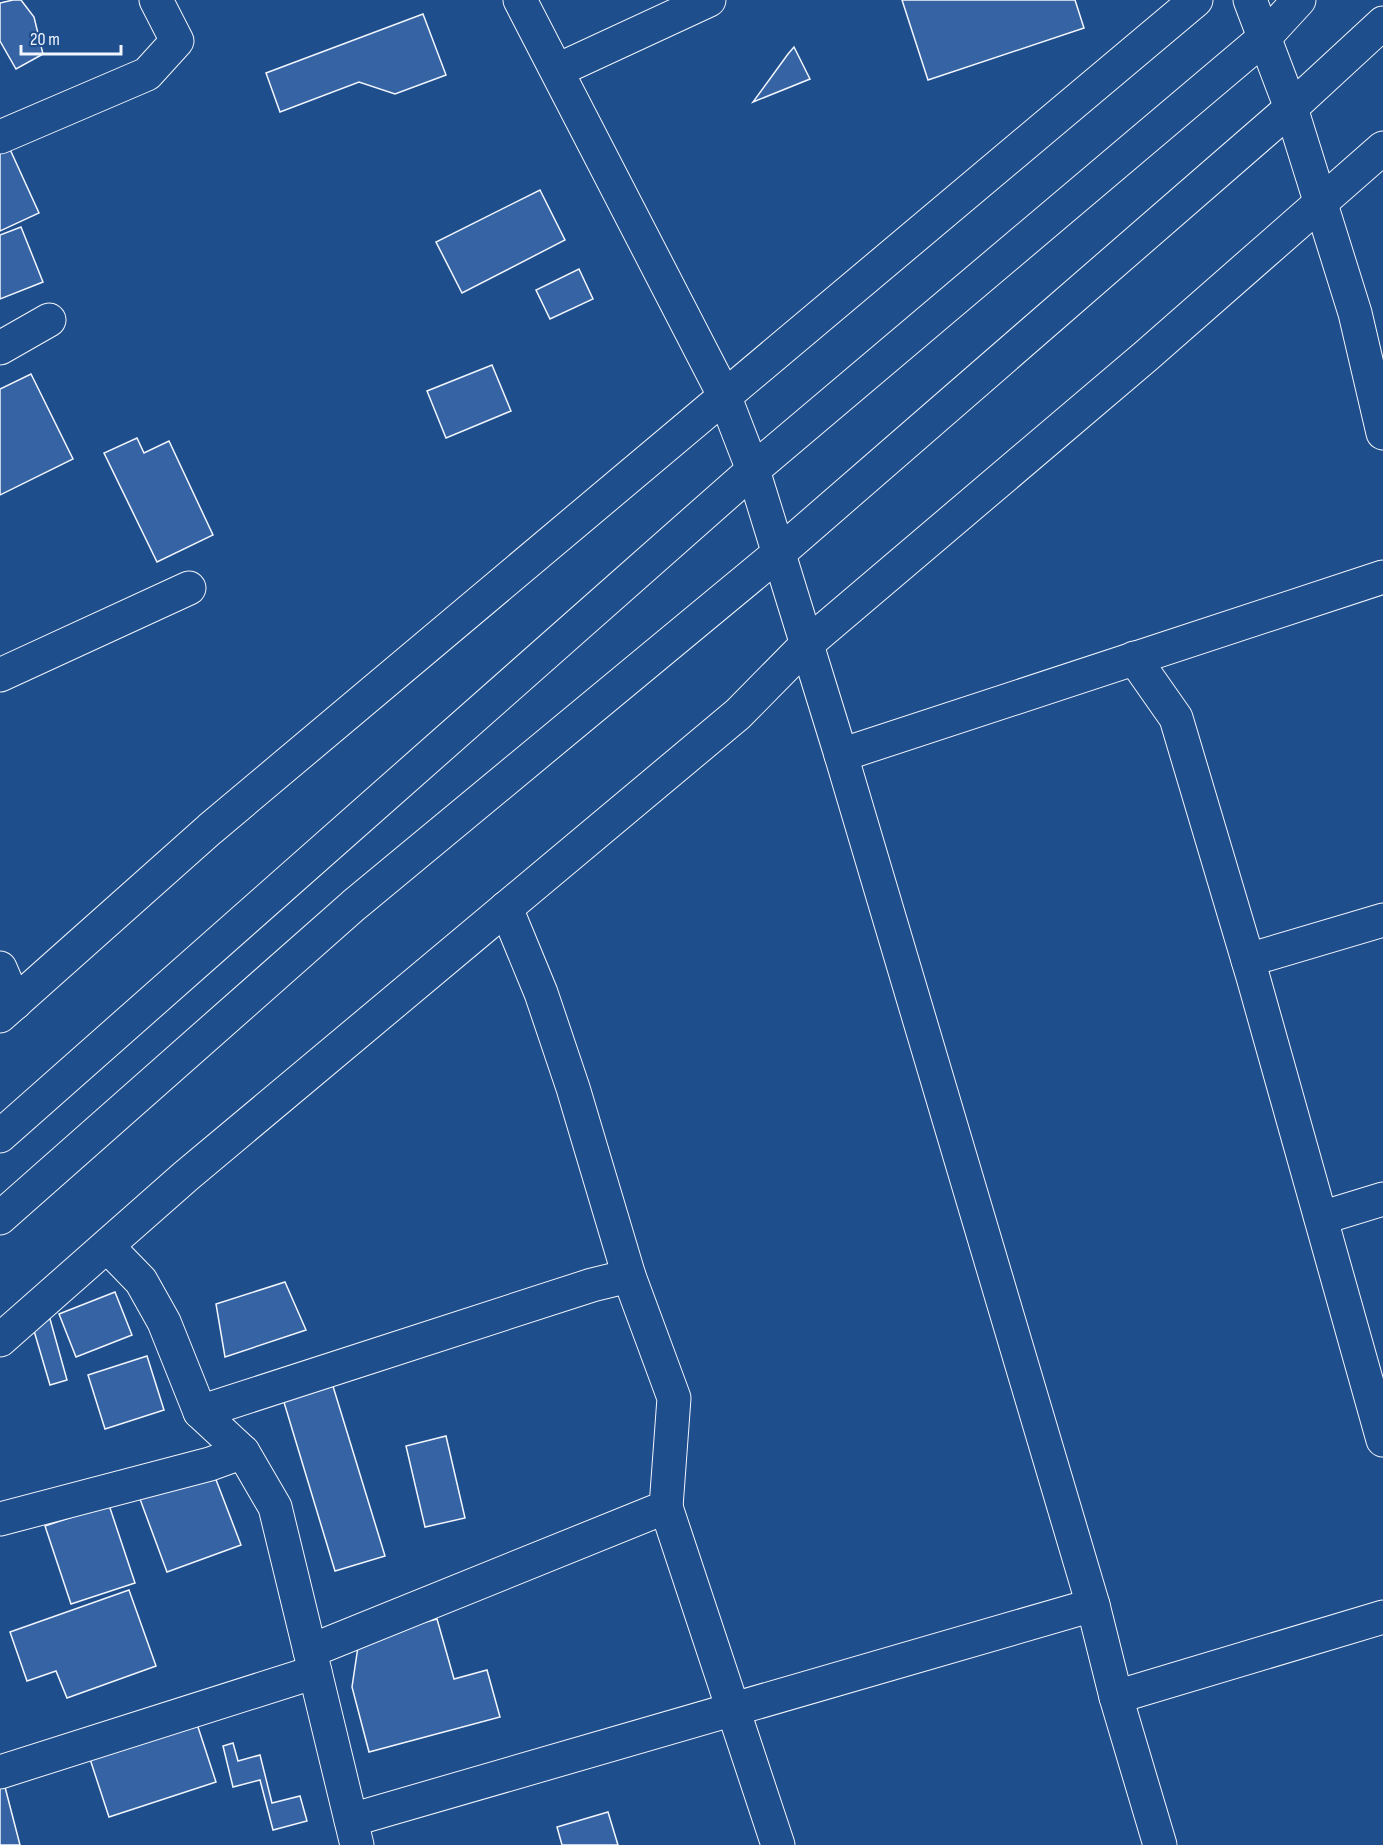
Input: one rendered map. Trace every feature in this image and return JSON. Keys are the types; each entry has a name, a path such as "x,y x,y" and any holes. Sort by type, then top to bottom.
{"street":[{"path":"0,137 147,74 177,41 156,0"},
{"path":"520,0 558,69 724,395 753,470 841,754 1093,1605 1116,1697 1160,1845"},
{"path":"558,69 709,0"},
{"path":"8,1009 210,829 1196,0"},
{"path":"1250,0 1291,108 1355,313 1383,433"},
{"path":"0,1136 753,470 1265,37 1299,0"},
{"path":"0,1218 354,905 779,553 1291,108 1383,23"},
{"path":"0,1340 107,1246 738,714 807,644 1146,356 1383,148"},
{"path":"0,348 49,320"},
{"path":"841,754 1383,577"},
{"path":"0,675 189,588"},
{"path":"1134,658 1176,718 1248,960 1383,1440"},
{"path":"506,908 541,993 573,1088 629,1276 641,1302 674,1398 666,1507 735,1708 778,1845"},
{"path":"1248,960 1383,920"},
{"path":"0,968 8,1009"},
{"path":"1321,1218 1383,1199"},
{"path":"107,1246 141,1281 164,1322 200,1412 243,1452 275,1507 354,1832 735,1708 1093,1605"},
{"path":"200,1412 592,1285 629,1276"},
{"path":"0,1519 210,1464 243,1452"},
{"path":"0,1772 312,1662 666,1507"},
{"path":"1116,1697 1383,1617"}],"building":[{"path":"21,0 34,17 43,54 16,69 0,41 0,3"},
{"path":"902,0 1075,0 1084,28 928,80"},
{"path":"423,14 446,75 395,94 359,82 280,112 266,73"},
{"path":"794,47 810,79 753,102 788,54"},
{"path":"8,145 39,213 0,231 0,149"},
{"path":"540,190 565,240 462,293 436,242"},
{"path":"21,227 43,282 0,299 0,235"},
{"path":"579,269 593,299 550,319 536,290"},
{"path":"492,365 511,411 446,438 427,391"},
{"path":"31,374 73,459 0,495 0,389"},
{"path":"137,438 144,453 169,441 213,535 157,562 104,453"},
{"path":"285,1282 306,1330 225,1357 216,1304"},
{"path":"115,1292 132,1335 76,1357 59,1314"},
{"path":"50,1319 67,1380 50,1385 32,1324"},
{"path":"147,1356 164,1410 105,1429 88,1375"},
{"path":"332,1383 385,1556 335,1571 283,1399"},
{"path":"446,1436 465,1518 425,1527 406,1446"},
{"path":"210,1464 241,1545 167,1572 137,1491"},
{"path":"109,1505 135,1583 71,1604 45,1526"},
{"path":"129,1590 156,1666 67,1698 56,1671 27,1681 10,1632"},
{"path":"437,1619 454,1679 487,1670 500,1717 369,1752 352,1687 359,1640"},
{"path":"197,1724 216,1782 109,1817 90,1759"},
{"path":"233,1743 238,1761 260,1755 272,1803 300,1796 307,1821 273,1830 260,1780 233,1787 223,1746"},
{"path":"5,1787 20,1845 0,1845 0,1788"},
{"path":"608,1812 618,1845 562,1845 557,1827"}]}
